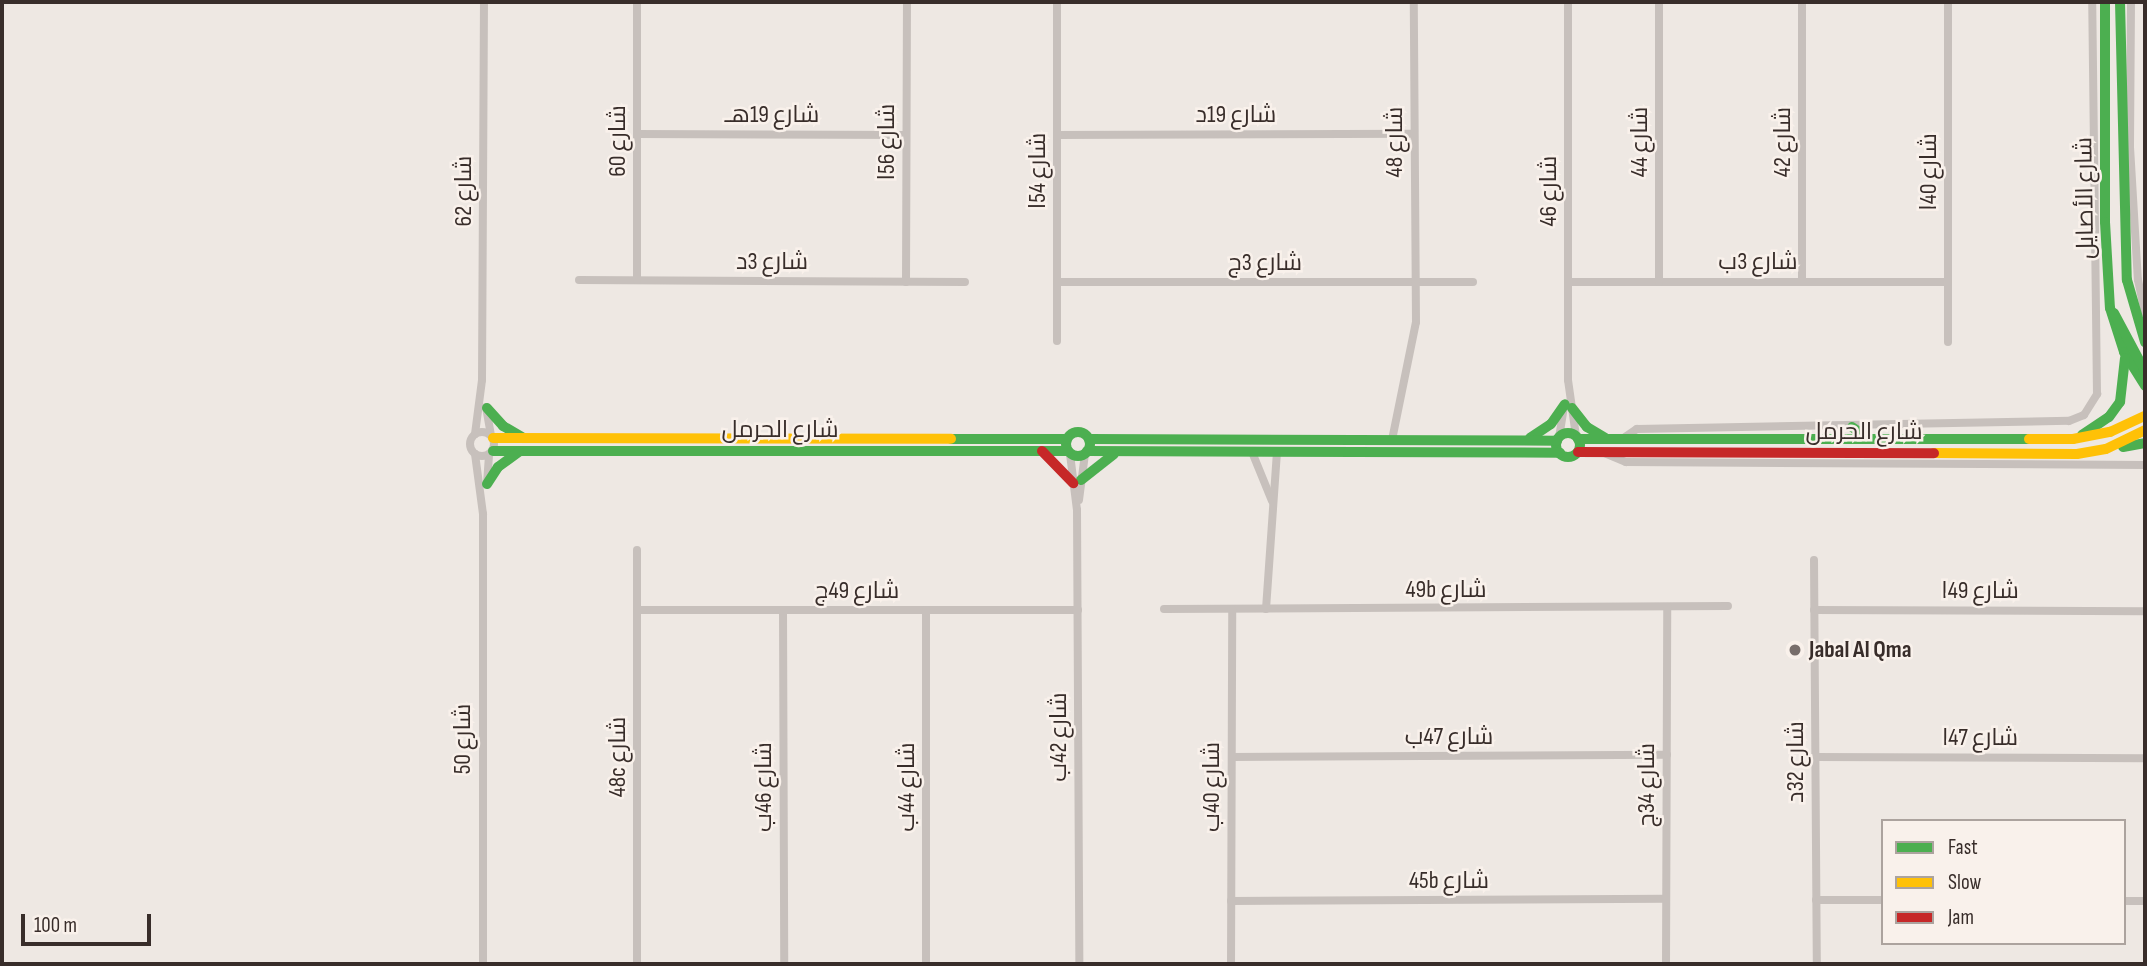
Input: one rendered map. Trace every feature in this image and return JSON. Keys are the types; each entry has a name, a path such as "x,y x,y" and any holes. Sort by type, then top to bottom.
{"street":[{"name":"شارع 62","path":"475,454 470,443 475,434 482,380 484,2"},
{"name":"شارع 60","path":"637,280 638,2"},
{"name":"شارع 56ا","path":"906,2 906,282"},
{"name":"شارع 54ا","path":"1057,2 1057,341"},
{"name":"شارع 48","path":"1392,440 1416,322 1414,2"},
{"name":"شارع 46","path":"1568,2 1568,406 1577,437"},
{"name":"شارع 44","path":"1659,2 1659,282"},
{"name":"شارع 42","path":"1802,2 1802,282"},
{"name":"شارع 40ا","path":"1948,2 1948,342"},
{"path":"1622,439 1634,429 2069,421 2084,415 2097,394 2092,2"},
{"name":"شارع الأصايل","path":"2105,2 2105,245 2110,308 2124,352 2145,386"},
{"name":"شارع الأصايل","path":"2120,2 2130,239 2129,296 2145,342"},
{"path":"2131,2 2130,239 2145,313"},
{"name":"شارع 19هـ","path":"637,134 906,135"},
{"name":"شارع 19د","path":"1057,135 1414,134"},
{"name":"شارع 3د","path":"579,280 965,282"},
{"name":"شارع 3ج","path":"1057,282 1473,282"},
{"name":"شارع 3ب","path":"1569,282 1948,282"},
{"path":"2110,308 2145,371"},
{"path":"2073,439 2117,408 2126,385 2124,352"},
{"name":"شارع 62","path":"482,380 492,437 491,453"},
{"name":"شارع 46","path":"1558,440 1568,406"},
{"path":"1524,440 1551,424 1568,406 1587,427 1608,439"},
{"path":"487,408 503,426 525,438"},
{"name":"شارع الحرمل","path":"1577,437 2073,439 2110,432 2145,416"},
{"path":"1852,427 1868,438"},
{"name":"شارع الحرمل","path":"1578,452 2062,454 2106,449 2145,430"},
{"path":"1078,432 1089,439 1392,440 1558,440 1566,433 1577,437 1578,452 1567,457 1560,453 1086,453 1068,448 1078,432"},
{"path":"475,434 492,437"},
{"name":"شارع الحرمل","path":"492,437 1068,448"},
{"path":"1086,453 1089,439"},
{"path":"1558,440 1560,453"},
{"path":"2106,449 2145,443"},
{"name":"شارع الحرمل","path":"491,453 1042,451 1068,448"},
{"name":"شارع 42ب","path":"1068,448 1077,481 1079,964"},
{"path":"487,484 498,467 521,451"},
{"path":"1042,451 1077,481 1103,459 1121,452"},
{"path":"1266,610 1277,451"},
{"path":"1252,452 1274,504"},
{"path":"1601,452 1632,462 2145,465"},
{"path":"475,454 491,453"},
{"name":"شارع 50","path":"483,514 491,453"},
{"name":"شارع 42ب","path":"1077,481 1086,453"},
{"name":"شارع 50","path":"475,454 483,514 483,964"},
{"name":"48c شارع","path":"637,550 637,964"},
{"name":"شارع 32د","path":"1814,560 1817,964"},
{"name":"49b شارع","path":"1164,609 1728,606"},
{"name":"شارع 34ج","path":"1666,964 1667,607"},
{"name":"شارع 49ج","path":"637,610 1078,610"},
{"name":"شارع 46ب","path":"783,610 784,964"},
{"name":"شارع 44ب","path":"926,610 926,964"},
{"name":"شارع 40ب","path":"1231,964 1232,610"},
{"name":"شارع 49ا","path":"1814,610 2145,611"},
{"name":"شارع 47ب","path":"1231,757 1667,755"},
{"name":"شارع 47ا","path":"1815,757 2145,758"},
{"name":"45b شارع","path":"1231,901 1666,899"},
{"path":"1816,900 1881,900"},
{"path":"2126,901 2145,901"}],"traffic: fast":[{"path":"2105,2 2105,222 2110,308 2124,352 2145,386"},
{"path":"2120,2 2127,280 2145,342"},
{"path":"2114,313 2145,371"},
{"path":"2082,435 2109,417 2120,402 2125,358"},
{"path":"1530,438 1551,424 1565,404"},
{"path":"487,408 503,426 522,437"},
{"path":"1572,408 1587,427 1605,438"},
{"path":"1852,427 1868,438"},
{"path":"1078,432 1087,435 1090,444 1087,453 1078,456 1069,453 1066,444 1069,435 1078,432"},
{"path":"1568,433 1576,437 1580,445 1576,453 1568,457 1560,453 1556,445 1560,437 1568,433"},
{"path":"951,439 1067,439"},
{"path":"1089,439 1557,441"},
{"path":"1578,439 2029,439"},
{"path":"2123,447 2145,443"},
{"path":"493,451 1068,451"},
{"path":"1087,451 1560,453"},
{"path":"487,484 498,467 519,452"},
{"path":"1081,480 1114,454"}],"traffic: slow":[{"path":"2029,439 2073,439 2110,432 2145,416"},
{"path":"1934,453 2077,454 2106,449 2145,430"},
{"path":"493,438 951,439"}],"traffic: jam":[{"path":"1042,451 1073,483"},
{"path":"1578,452 1934,453"}],"place":[{"name":"Jabal Al Qma","path":"1795,650"}]}
